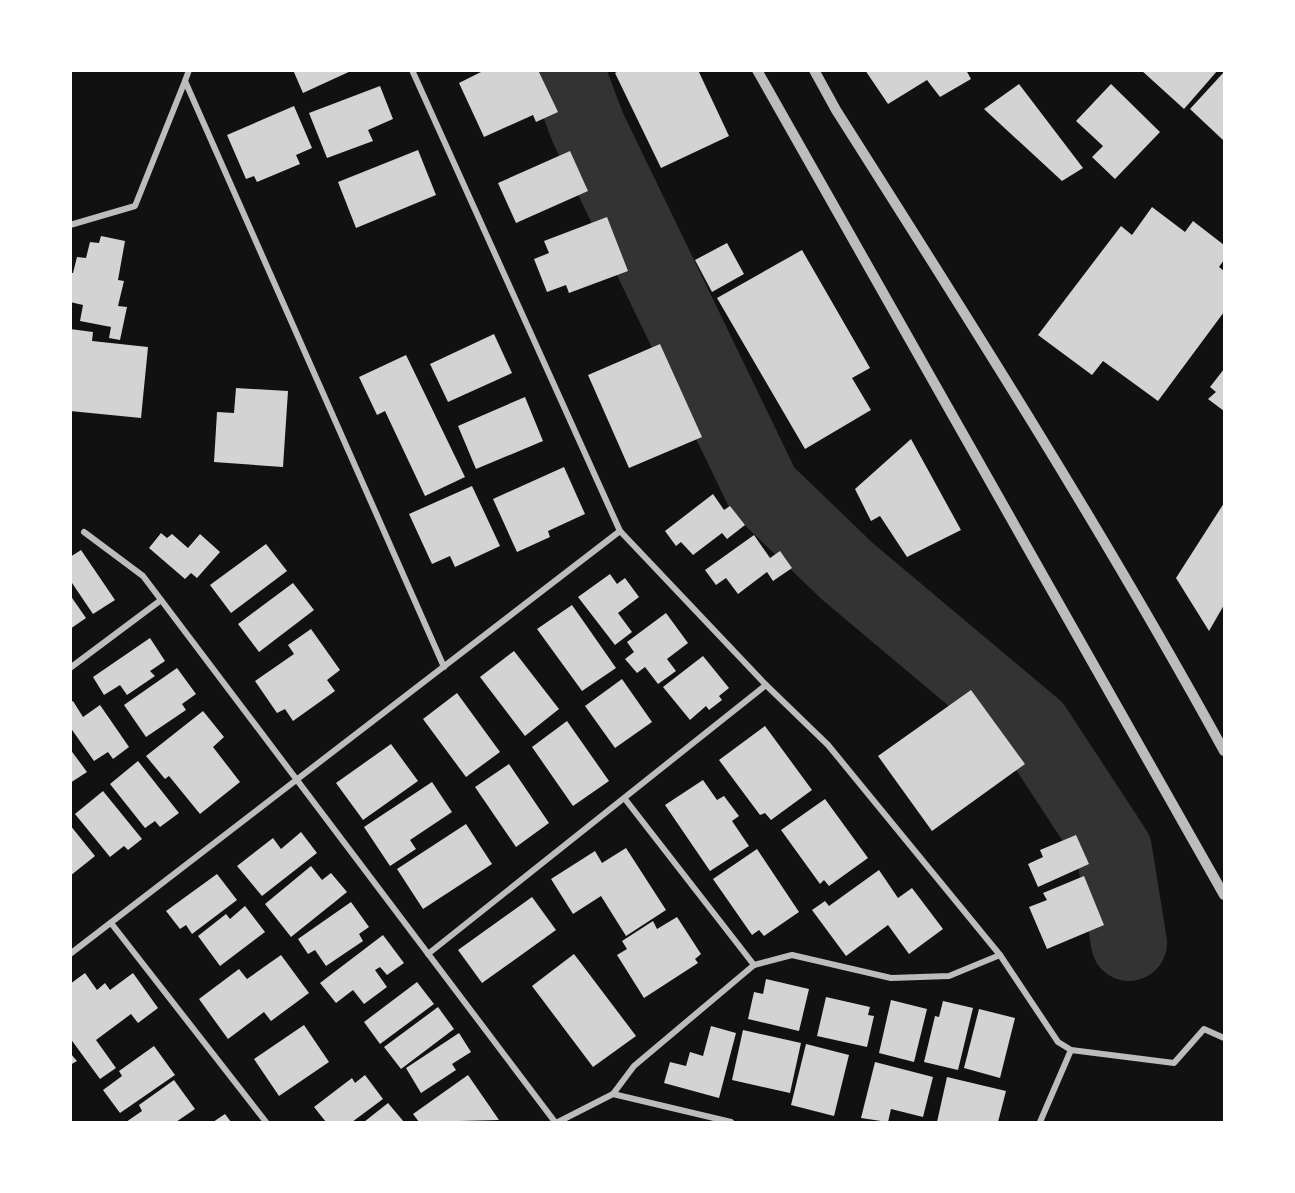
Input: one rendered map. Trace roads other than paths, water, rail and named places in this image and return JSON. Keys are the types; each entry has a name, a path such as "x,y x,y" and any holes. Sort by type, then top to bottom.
{"street":[{"path":"70,225 135,206 189,70"},
{"path":"412,70 620,531 766,685 828,745 1000,955 1058,1042 1071,1050 1174,1063 1204,1029 1224,1038"},
{"path":"756,70 1224,895"},
{"path":"814,70 836,110 1019,399 1178,666 1224,751"},
{"path":"185,81 444,667"},
{"path":"70,954 298,781 620,531"},
{"path":"84,532 143,576 556,1122 613,1094 634,1066 754,965 792,955 891,978 949,976 1000,955"},
{"path":"70,668 161,600"},
{"path":"428,954 766,685"},
{"path":"625,799 754,965"},
{"path":"111,923 266,1122"},
{"path":"1040,1122 1071,1050"},
{"path":"613,1094 731,1122"}],"waterway":[{"path":"566,70 588,128 763,490 847,571 1034,728 1114,850 1129,943"}]}
